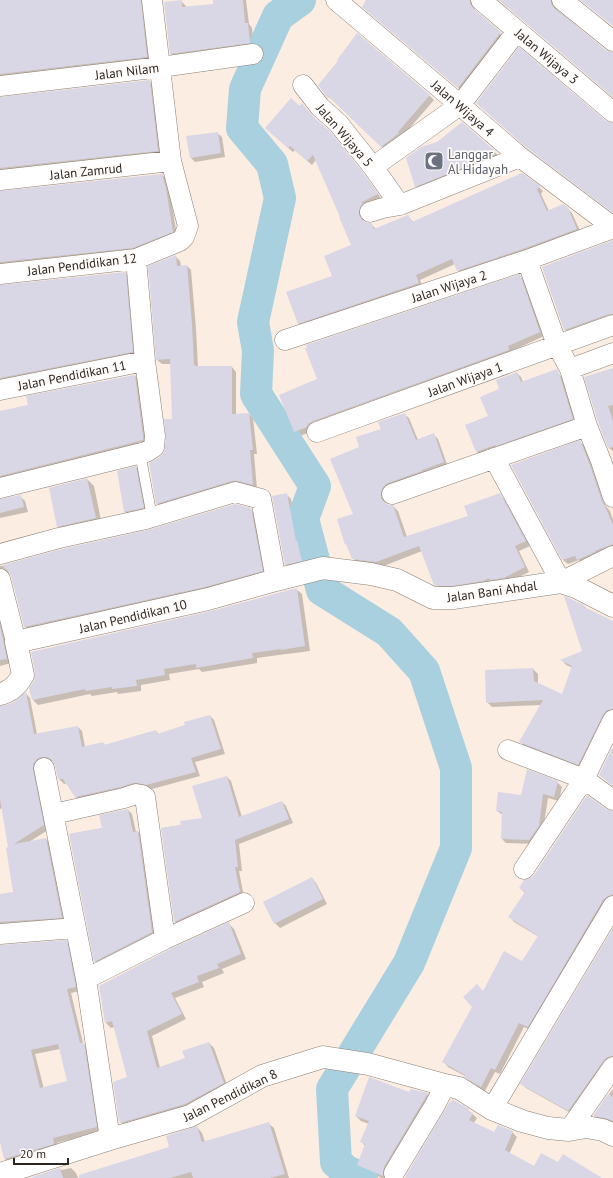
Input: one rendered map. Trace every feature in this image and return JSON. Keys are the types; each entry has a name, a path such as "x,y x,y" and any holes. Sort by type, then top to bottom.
{"street":[{"path":"152,0 171,161"},
{"name":"Jalan Wijaya 4","path":"336,0 520,157 613,227"},
{"name":"Jalan Wijaya 3","path":"481,0 613,112"},
{"path":"562,0 613,41"},
{"path":"373,167 460,105 517,31"},
{"name":"Jalan Nilam","path":"0,86 161,67 253,54"},
{"name":"Jalan Wijaya 5","path":"302,84 320,107 338,123 373,167 400,205"},
{"path":"370,212 400,205 520,157"},
{"name":"Jalan Zamrud","path":"0,180 171,161"},
{"name":"Jalan Pendidikan 12","path":"0,274 136,259 180,241 184,237 188,226 171,161"},
{"name":"Jalan Wijaya 2","path":"285,340 527,260 613,227"},
{"path":"0,488 146,452 154,447 155,436 145,362 136,259"},
{"path":"527,260 557,345 570,369 587,426 607,459 613,497"},
{"name":"Jalan Wijaya 1","path":"317,432 613,325"},
{"path":"570,369 613,353"},
{"name":"Jalan Pendidikan 11","path":"0,390 145,362"},
{"path":"392,494 587,426"},
{"path":"494,458 560,582 613,556"},
{"path":"0,554 58,538 152,517 235,492 261,499 276,580"},
{"name":"Jalan Bani Ahdal","path":"318,570 371,574 397,580 433,598 453,598 560,582 576,587 613,606"},
{"name":"Jalan Pendidikan 10","path":"16,642 208,599 318,570"},
{"path":"0,579 23,675 19,683 5,693 0,694"},
{"path":"524,869 584,779 613,720"},
{"path":"508,750 584,779 613,800"},
{"path":"44,768 86,979 110,1139"},
{"path":"54,814 136,794 145,797 165,939"},
{"path":"86,979 165,939 244,903"},
{"path":"492,1109 613,906"},
{"path":"0,934 75,928"},
{"name":"Jalan Pendidikan 8","path":"0,1174 110,1139 190,1116 262,1076 323,1057 368,1064 445,1086"},
{"path":"569,1130 613,1067"},
{"path":"394,1173 445,1086 459,1088 492,1109 522,1121 548,1128 569,1130 586,1127 603,1130 613,1135"}],"lane":[{"path":"140,453 152,517"}],"building":[{"path":"0,0 141,0 147,57 0,74"},
{"path":"182,0 182,7 213,4 213,0 243,0 245,23 248,23 250,43 170,54 164,2"},
{"path":"366,0 470,0 470,4 474,9 501,32 458,88 362,7"},
{"path":"499,0 551,0 551,4 555,9 606,50 613,52 613,97"},
{"path":"580,0 613,0 613,26"},
{"path":"357,33 430,95 398,132 399,133 381,147 327,95 328,99 318,85 338,61 337,60"},
{"path":"519,47 606,121 613,123 613,213 527,148 476,103"},
{"path":"150,80 158,151 0,168 0,97"},
{"path":"291,98 300,106 302,103 312,116 330,131 378,194 362,202 359,210 359,215 362,220 367,223 371,223 374,229 408,215 412,222 522,173 540,186 537,189 547,211 563,204 568,208 577,229 457,271 452,259 416,275 419,283 298,324 286,292 332,276 324,256 351,245 313,155 307,161 290,146 288,148 265,128"},
{"path":"462,122 495,151 487,158 415,187 406,158 421,147 437,142"},
{"path":"218,132 221,153 190,158 186,136"},
{"path":"162,174 166,188 173,232 133,248 0,262 0,191"},
{"path":"613,240 613,314 609,314 564,330 542,267"},
{"path":"176,255 177,266 187,265 194,365 232,366 232,414 249,413 253,450 250,450 253,485 232,481 156,504 149,463 164,453 166,437 164,419 172,419 170,359 156,360 148,266"},
{"path":"126,272 133,352 0,378 0,285"},
{"path":"520,274 540,332 508,346 509,350 313,421 308,424 307,427 294,432 279,395 317,379 305,348 307,348 306,345"},
{"path":"613,368 613,405 608,406 613,421 613,447 608,448 584,377"},
{"path":"557,369 573,419 476,452 465,425 488,416 480,397 499,389 496,380 517,372 521,382"},
{"path":"135,375 143,440 0,476 0,411 28,405 26,396"},
{"path":"405,413 416,440 434,433 444,462 388,483 383,487 381,498 385,503 393,505 404,537 468,516 464,506 500,493 526,541 515,546 525,567 504,578 490,580 489,578 483,581 452,586 436,586 434,585 419,546 376,562 352,559 346,544 345,545 337,519 353,514 330,459 359,447 356,437 381,429 378,422"},
{"path":"580,440 602,501 613,525 613,544 577,560 575,556 562,560 511,465"},
{"path":"136,466 144,508 124,512 117,471"},
{"path":"87,478 96,518 57,527 49,488"},
{"path":"287,493 296,541 297,540 302,561 285,565 272,496"},
{"path":"21,495 24,507 0,513 0,499"},
{"path":"235,504 251,508 263,571 205,587 24,627 11,576 3,565 62,549 148,530"},
{"path":"297,588 305,646 252,653 253,658 196,668 196,664 164,669 165,675 136,680 137,686 112,689 112,687 86,691 85,689 32,700 29,688 34,681 35,672 31,652 211,611"},
{"path":"564,596 613,621 613,709 607,710 603,715 578,765 519,742 543,700 486,703 485,670 533,668 534,681 562,694 572,666 560,660 582,651"},
{"path":"0,626 7,659 0,660"},
{"path":"26,692 34,734 78,726 82,747 103,742 104,745 156,730 157,734 185,725 184,722 210,715 221,749 191,758 196,772 146,785 133,783 75,797 63,779 58,779 52,760 47,757 37,759 33,764 33,770 44,825 14,844 46,838 62,918 0,922 0,894 13,892 6,848 8,847 0,799 0,706 14,702"},
{"path":"613,746 613,786 599,775"},
{"path":"527,769 558,781 554,797 543,794 539,826 529,840 501,839 502,812 496,811 498,792 521,795"},
{"path":"227,776 239,817 282,801 289,819 235,840 238,867 235,867 240,892 174,922 161,828 181,825 180,821 202,818 192,786"},
{"path":"587,795 606,809 613,811 613,895 608,896 603,900 528,1027 519,1023 495,1070 491,1068 481,1087 464,1077 465,1075 442,1062 472,1007 463,997 477,984 483,991 504,951 522,961 538,936 508,917 525,892 519,888 524,880 529,879 534,875"},
{"path":"128,809 133,832 138,831 152,932 94,962 69,834 102,828 99,815"},
{"path":"312,877 323,899 274,924 263,902"},
{"path":"229,922 241,954 217,964 219,968 197,976 199,982 171,993 182,1014 147,1031 157,1068 185,1058 182,1051 209,1042 224,1083 185,1104 120,1123 113,1082 127,1077 112,1021 105,1023 99,986 170,949"},
{"path":"613,928 613,1056 604,1060 568,1111 520,1084"},
{"path":"67,940 76,987 67,989 80,1043 84,1042 97,1127 53,1138 54,1144 4,1159 0,1142 0,945","holes":["58,1044 67,1081 40,1088 31,1050"]},
{"path":"369,1077 409,1092 411,1089 428,1093 384,1167 383,1176 357,1165 365,1144 360,1142 369,1121 355,1116"},
{"path":"608,1094 613,1097 613,1121 593,1116"},
{"path":"452,1099 473,1113 469,1120 494,1132 498,1125 513,1131 505,1150 534,1166 541,1153 558,1162 563,1154 602,1178 405,1177"},
{"path":"269,1122 285,1174 270,1178 193,1178 191,1172 170,1178 79,1178 79,1175 169,1147 166,1136 197,1126 202,1142"},
{"path":"60,1168 63,1178 29,1178"}],"waterway":[{"path":"300,0 278,16 245,89 242,128 272,164 280,198 253,322 258,351 256,394 315,486 303,519 322,590 389,632 424,671 456,768 456,848 409,963 332,1089 336,1162 346,1171 362,1178"}],"place":[{"name":"Langgar Al Hidayah","path":"434,161"}]}
